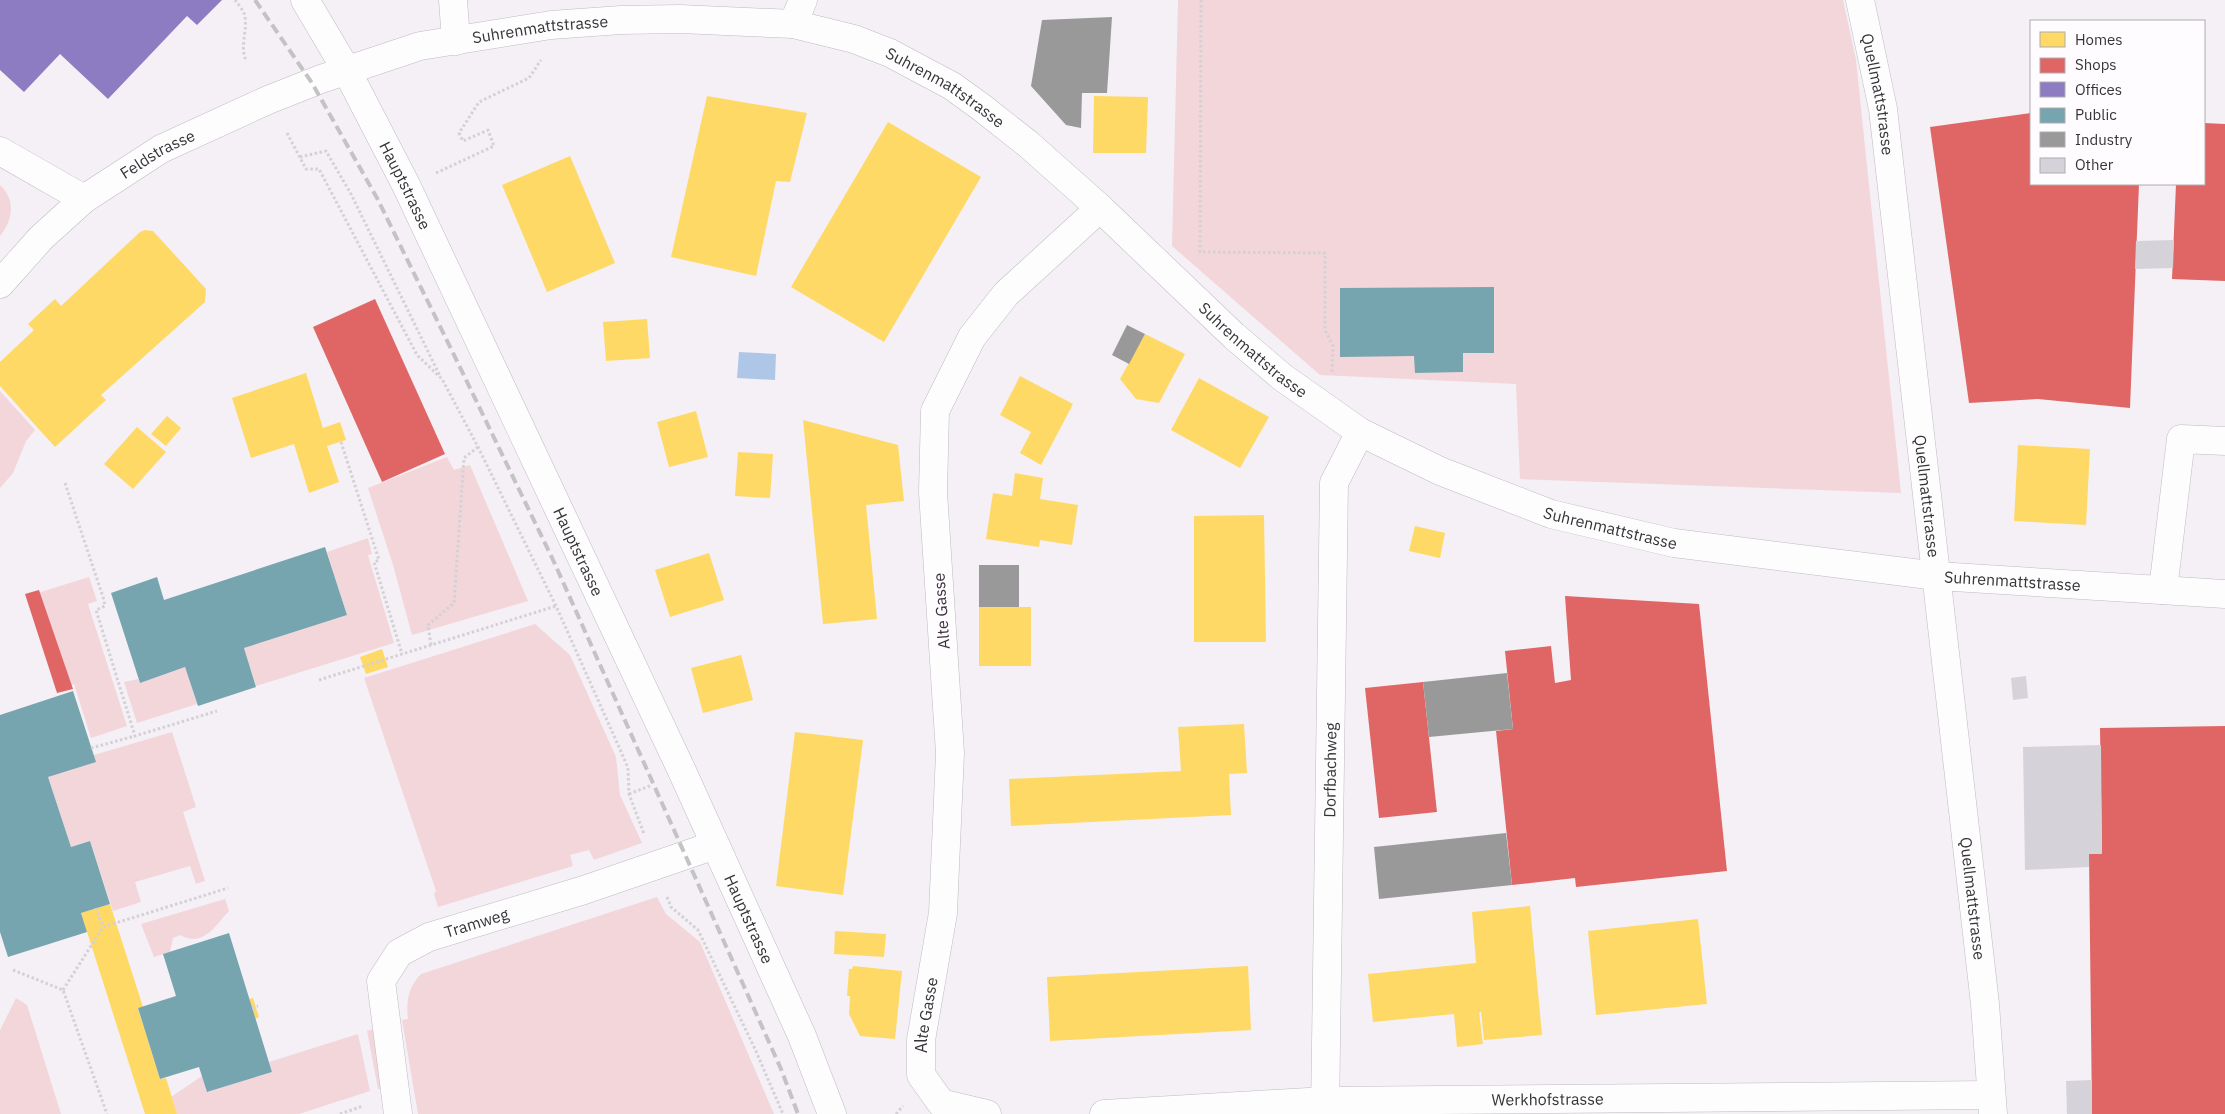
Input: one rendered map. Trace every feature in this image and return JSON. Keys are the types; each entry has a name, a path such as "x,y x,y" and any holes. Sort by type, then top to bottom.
{"street":[{"name":"Hauptstrasse","path":"305,0 347,71 406,185 715,844 802,1036 832,1114"},
{"path":"453,0 456,41"},
{"name":"Quellmattstrasse","path":"1860,0 1883,109 1985,1004 1991,1105"},
{"name":"Suhrenmattstrasse","path":"347,71 420,46 551,25 621,20 711,19 798,12 854,39 909,62 952,86 1028,144 1100,208 1234,336 1282,377 1360,432 1440,471 1551,514 1674,543 1937,576 2225,594"},
{"name":"Feldstrasse","path":"0,284 41,238 84,199 161,149 268,100 347,71"},
{"path":"0,151 84,199"},
{"name":"Alte Gasse","path":"987,1114 941,1103 921,1075 921,1040 943,913 950,752 933,492 935,410 972,337 1006,294 1100,208"},
{"name":"Dorfbachweg","path":"1325,1108 1334,483 1360,432"},
{"path":"2163,590 2181,439 2225,441"},
{"name":"Tramweg","path":"398,1114 380,981 399,953 429,937 715,844"},
{"name":"Werkhofstrasse","path":"1104,1114 1325,1108 1991,1105"}],"path":[{"path":"235,0 244,14 246,34 243,55 246,60"},
{"path":"1201,0 1200,252 1324,253 1325,330 1333,346 1331,411"},
{"path":"455,164 494,146 488,130 463,141 459,133 479,102 529,78 541,60"},
{"path":"287,133 306,169 319,169 417,355 442,379"},
{"path":"300,157 326,151 351,194 556,606 628,768 629,794 671,907 698,930 755,1049 783,1114"},
{"path":"341,442 379,560 374,562 402,654"},
{"path":"431,645 428,625 454,603 464,458 478,447"},
{"path":"65,483 105,606 96,610 135,736"},
{"path":"319,680 556,606"},
{"path":"91,748 217,711"},
{"path":"629,794 659,781"},
{"path":"63,990 103,927 228,888"},
{"path":"96,908 103,927"},
{"path":"13,970 63,990 107,1114"},
{"path":"252,1008 258,1006"}],"shaded area":[{"path":"1178,0 1843,0 1856,60 1901,493 1520,479 1516,384 1320,375 1172,246"},
{"path":"0,185 9,197 11,210 8,223 0,236"},
{"path":"0,391 35,430 26,441 13,473 0,488"},
{"path":"447,457 454,470 470,465 528,601 412,635 393,565 368,488"},
{"path":"368,538 372,554 368,555 394,643 256,686 244,648 347,615 327,552"},
{"path":"89,577 97,601 88,604 127,726 91,738 74,684 61,689 31,595"},
{"path":"535,624 570,655 616,757 620,795 642,843 594,860 589,850 570,855 573,866 438,907 434,894 436,891 364,678"},
{"path":"185,667 197,704 137,723 124,682 138,679 140,683"},
{"path":"172,732 196,807 183,812 205,881 196,884 190,866 135,882 141,902 113,911 90,841 71,847 48,777 94,755"},
{"path":"657,897 666,914 700,942 774,1114 418,1114 402,1020 408,1019 409,995 413,984 421,974"},
{"path":"225,899 229,911 208,934 195,939 180,935 173,938 170,952 154,957 141,924"},
{"path":"16,998 27,1005 61,1114 0,1114 0,1030"},
{"path":"374,1029 382,1089 378,1089 367,1031"},
{"path":"358,1034 370,1091 299,1114 177,1114 171,1097 202,1076 208,1092 272,1072 269,1062"}],"water":[{"path":"739,352 776,354 775,380 737,378"}],"building: Homes":[{"path":"707,96 807,113 790,182 776,181 756,276 671,257"},
{"path":"1094,96 1148,97 1146,153 1093,153"},
{"path":"888,122 981,177 884,342 791,287"},
{"path":"570,156 615,263 547,292 502,185"},
{"path":"145,230 153,231 206,289 205,302 101,395 106,400 55,447 0,386 0,362 34,330 28,324 55,299 61,306 140,232"},
{"path":"647,319 650,358 606,361 603,322"},
{"path":"1145,334 1185,354 1159,403 1136,399 1120,379"},
{"path":"306,373 323,428 340,422 346,440 327,446 339,482 309,493 294,444 251,458 232,398"},
{"path":"1020,376 1073,404 1041,465 1020,453 1031,432 1000,415"},
{"path":"1199,378 1269,417 1240,468 1171,430"},
{"path":"696,411 708,457 669,467 657,422"},
{"path":"167,416 181,428 166,446 151,434"},
{"path":"803,420 898,445 904,501 866,505 877,619 823,624"},
{"path":"137,427 166,452 133,489 104,464"},
{"path":"2018,445 2090,449 2086,525 2014,521"},
{"path":"738,452 773,454 770,498 735,496"},
{"path":"1015,473 1043,478 1040,499 1078,505 1072,545 1040,540 1039,547 986,539 993,493 1012,496"},
{"path":"1264,515 1266,642 1194,642 1194,516"},
{"path":"1415,526 1445,533 1440,558 1409,551"},
{"path":"709,553 724,600 670,617 655,570"},
{"path":"979,607 1031,607 1031,666 979,666"},
{"path":"382,649 388,667 366,674 360,657"},
{"path":"741,655 753,700 703,713 691,668"},
{"path":"1244,724 1247,773 1229,774 1231,815 1011,826 1009,779 1181,771 1178,727"},
{"path":"795,732 863,740 843,895 776,886"},
{"path":"110,904 143,1007 138,1008 160,1079 166,1078 177,1114 145,1114 81,913"},
{"path":"1530,906 1542,1035 1484,1040 1481,1012 1479,1012 1483,1044 1457,1047 1454,1014 1373,1022 1368,974 1476,963 1472,912"},
{"path":"1698,919 1707,1004 1596,1015 1588,931"},
{"path":"835,931 886,934 884,957 834,954"},
{"path":"853,966 902,971 895,1039 860,1036 849,1014 850,996 847,996 849,969 852,969"},
{"path":"1248,966 1251,1030 1050,1041 1047,977"},
{"path":"253,998 259,1017 255,1019 249,999"}],"building: Shops":[{"path":"2030,113 2030,185 2139,185 2130,408 2038,399 1969,403 1930,127"},
{"path":"2205,123 2225,124 2225,281 2172,279 2176,185 2205,185"},
{"path":"375,299 445,454 382,482 313,327"},
{"path":"39,590 73,689 57,693 25,594"},
{"path":"1565,596 1699,604 1727,871 1576,887 1575,878 1512,885 1496,731 1513,729 1505,651 1551,646 1555,683 1571,680"},
{"path":"1423,682 1437,812 1379,818 1365,688"},
{"path":"2225,726 2225,1114 2092,1114 2089,854 2102,854 2100,728"}],"building: Offices":[{"path":"0,0 222,0 197,25 187,16 108,99 60,54 24,92 0,70"}],"building: Public":[{"path":"1494,287 1494,353 1463,353 1463,372 1415,373 1414,356 1340,357 1340,288"},
{"path":"325,547 347,615 244,648 256,687 198,706 185,667 140,683 111,593 157,577 164,600"},
{"path":"73,691 96,762 48,777 71,847 90,841 110,904 81,913 87,932 8,957 0,932 0,715"},
{"path":"229,933 272,1072 207,1092 199,1067 160,1079 138,1008 176,996 163,954"}],"building: Industry":[{"path":"1112,17 1107,93 1082,93 1081,128 1066,125 1031,86 1042,20"},
{"path":"1127,325 1145,334 1129,364 1112,355"},
{"path":"979,565 1019,565 1019,607 979,607"},
{"path":"1507,673 1513,729 1429,737 1423,682"},
{"path":"1506,833 1512,885 1379,899 1374,847"}],"building: Other":[{"path":"2174,240 2173,268 2135,269 2136,241"},
{"path":"2026,676 2028,698 2013,700 2011,678"},
{"path":"2101,745 2102,854 2089,854 2089,867 2025,870 2023,747"},
{"path":"2092,1080 2092,1114 2067,1114 2066,1081"}],"railway":[{"path":"255,0 312,83 377,198 456,359 554,562 781,1069 798,1114"}]}
